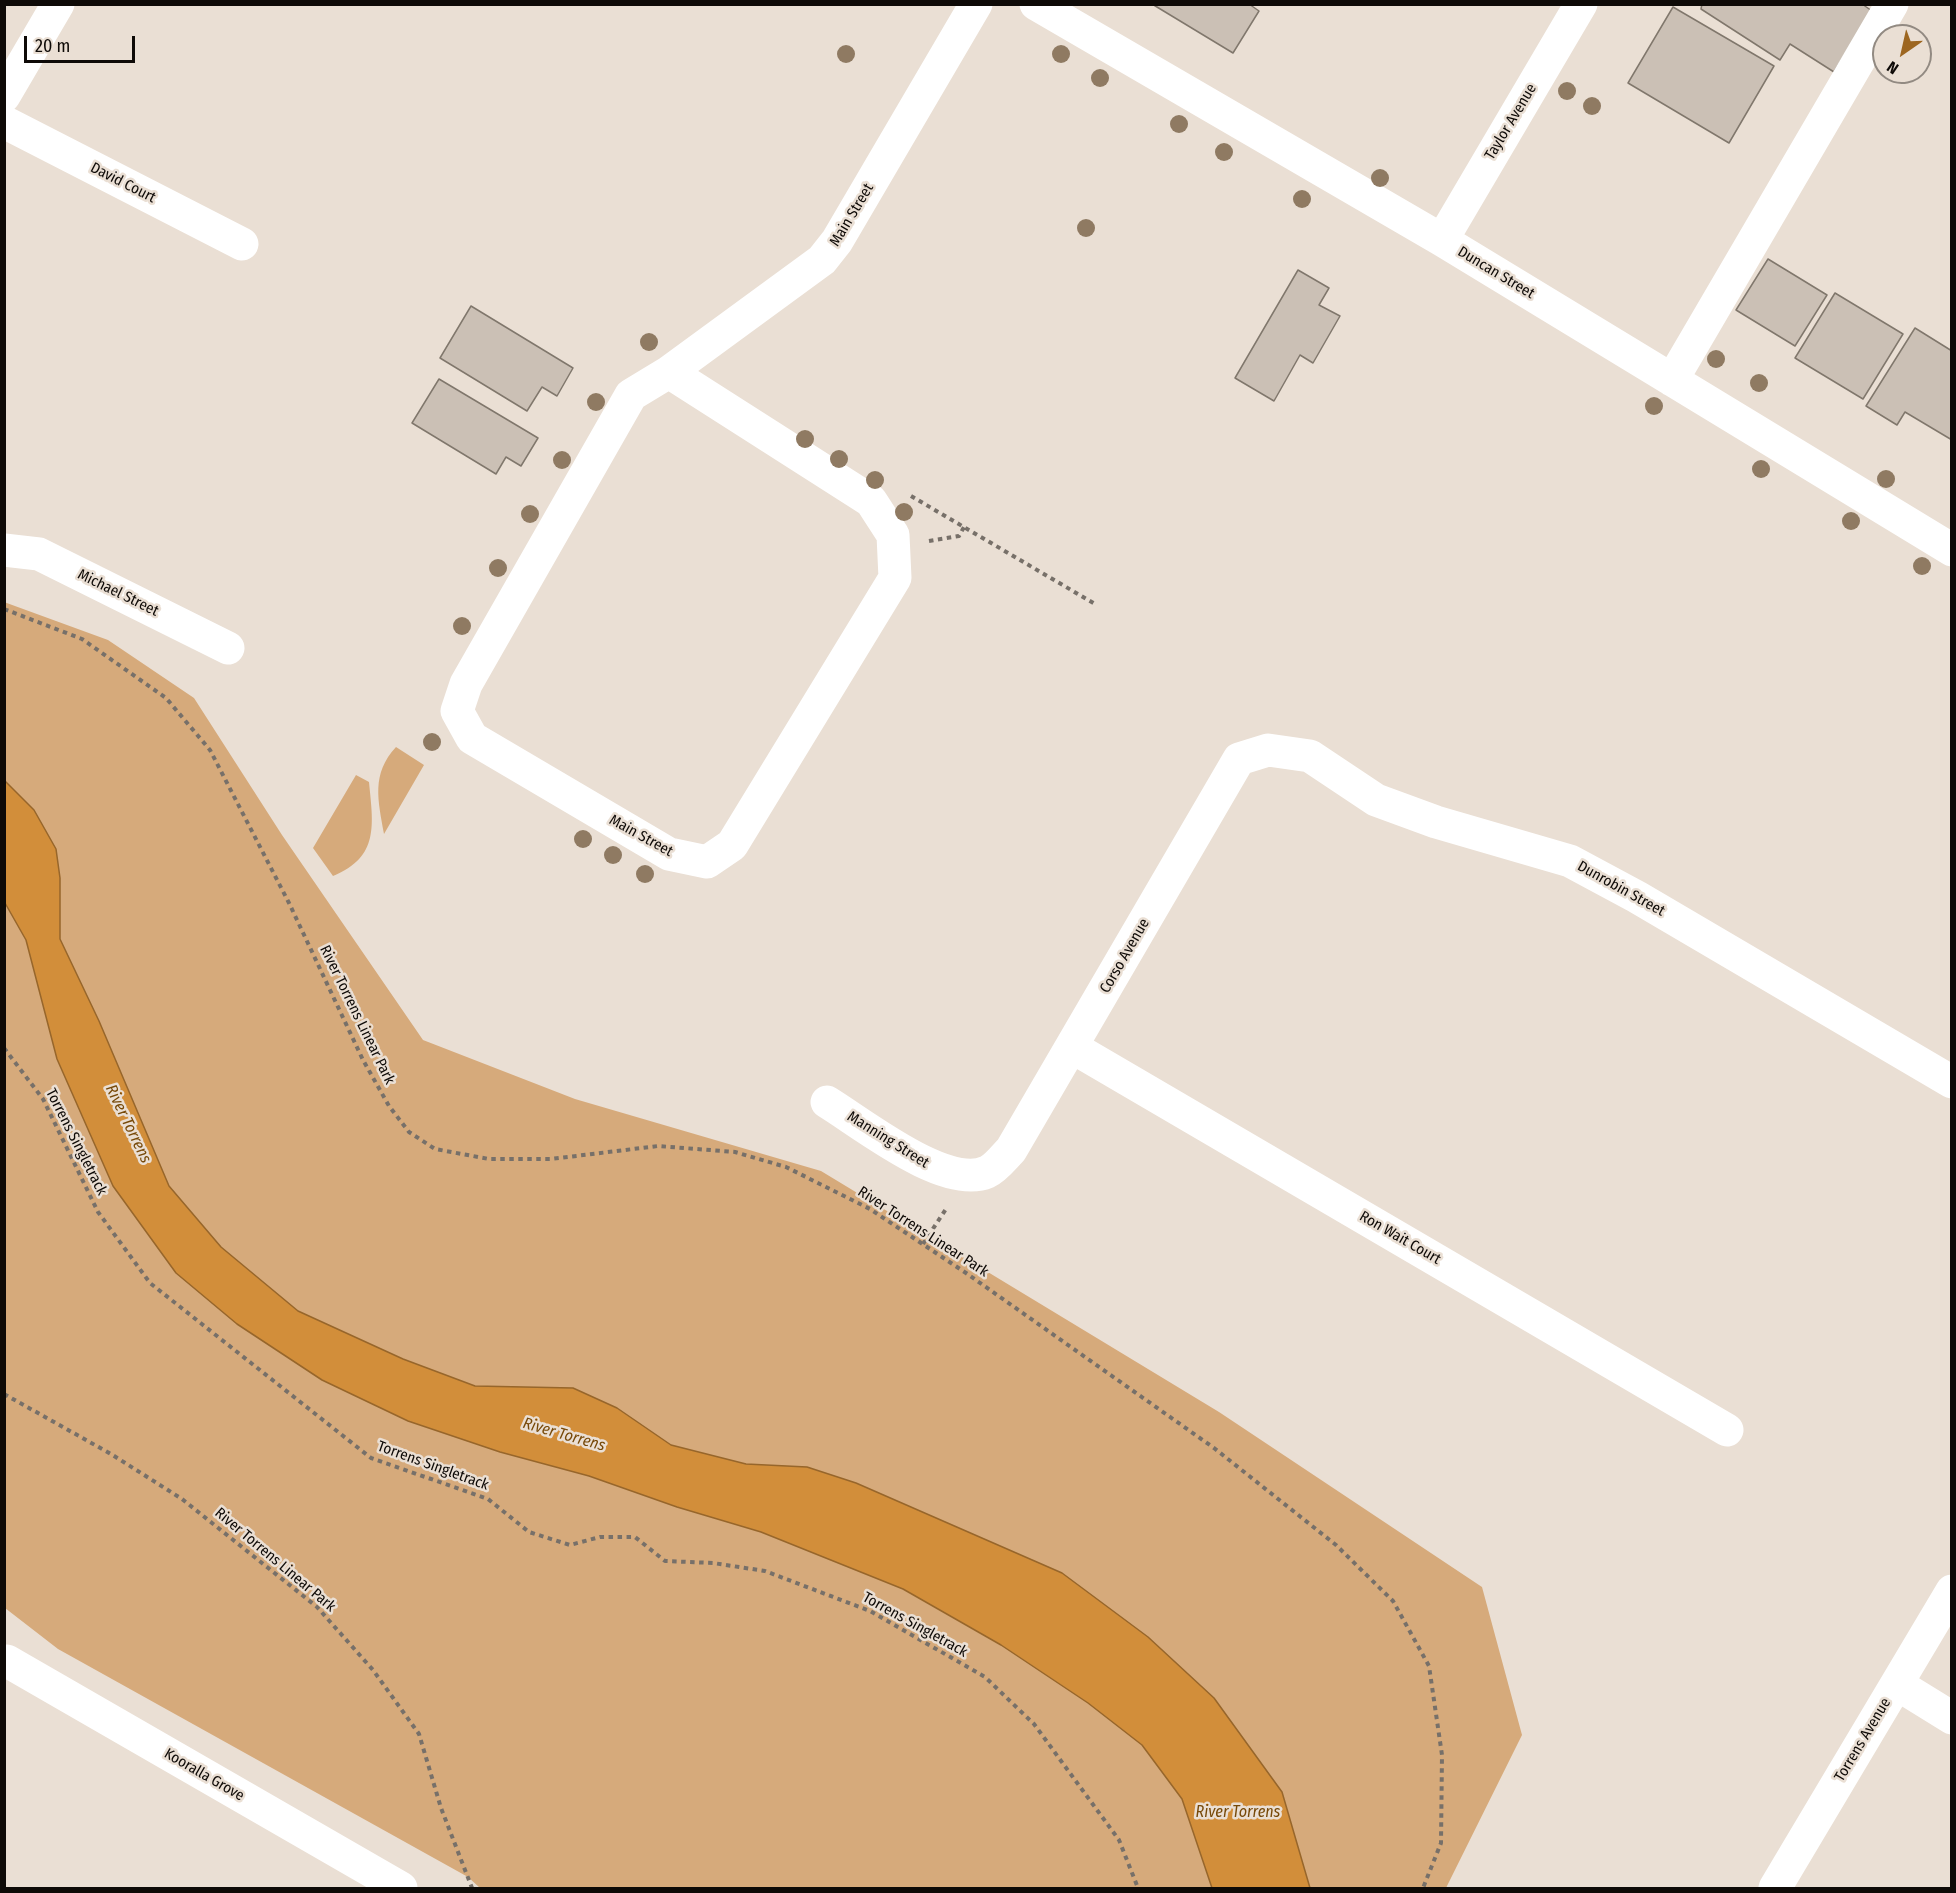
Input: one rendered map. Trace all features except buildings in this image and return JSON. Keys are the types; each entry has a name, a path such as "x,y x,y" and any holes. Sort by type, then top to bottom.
{"street":[{"path":"4,96 58,4"},
{"name":"Main Street","path":"669,372 871,501 893,534 895,578 732,845 706,862 669,854 472,738 458,711 466,684 631,395 669,372 810,271 830,251 976,4"},
{"name":"Duncan Street","path":"1036,4 1442,240 1952,549"},
{"name":"Taylor Avenue","path":"1442,240 1581,4"},
{"path":"1672,380 1892,4"},
{"name":"David Court","path":"4,122 242,244"},
{"name":"Michael Street","path":"4,550 39,554 228,648"},
{"name":"Corso Avenue","path":"988,1172 1011,1150 1239,759 1268,750"},
{"name":"Dunrobin Street","path":"1268,750 1310,756 1376,800 1426,819 1570,861 1952,1082"},
{"name":"Ron Wait Court","path":"1072,1047 1727,1430"},
{"name":"Manning Street","path":"827,1102 932,1168 965,1176 988,1172"},
{"name":"Torrens Avenue","path":"1775,1888 1952,1591"},
{"name":"Kooralla Grove","path":"7,1661 401,1888"},
{"path":"1897,1684 1952,1718"}],"path":[{"path":"909,494 1095,604"},
{"path":"924,542 959,536 964,527"},
{"name":"River Torrens Linear Park","path":"4,609 82,639 166,698 210,750 289,903 363,1060 389,1106 409,1132 435,1149 489,1160 551,1159 658,1146 735,1152 786,1167 870,1209 923,1244 1214,1448 1336,1545 1393,1601 1429,1666 1442,1755 1441,1843 1424,1888"},
{"name":"Torrens Singletrack","path":"4,1048 43,1099 98,1212 150,1283 371,1458 488,1498 529,1532 570,1545 600,1537 635,1537 665,1561 713,1563 765,1571 870,1611 985,1677 1034,1724 1119,1840 1138,1888"},
{"path":"923,1244 946,1209"},
{"name":"River Torrens Linear Park","path":"4,1394 111,1454 182,1499 316,1607 373,1671 419,1734 441,1808 472,1888"}],"shaded area":[{"path":"4,602 108,640 194,698 282,835 423,1040 575,1099 821,1171 1219,1412 1482,1587 1522,1735 1446,1888 480,1888 468,1877 58,1649 5,1608"},
{"path":"396,747 424,765 384,834 378,788 383,767"},
{"path":"356,775 369,782 372,812 370,838 359,859 333,876 313,848"}],"water":[{"name":"River Torrens","path":"5,781 34,810 56,849 60,878 60,939 99,1021 169,1186 221,1247 298,1311 403,1359 475,1386 573,1388 617,1408 671,1445 746,1464 807,1467 856,1483 1062,1573 1148,1637 1214,1698 1282,1792 1310,1888 1212,1888 1182,1799 1142,1745 1088,1703 1001,1645 903,1589 761,1532 677,1507 589,1476 500,1452 408,1421 322,1380 237,1324 176,1273 113,1186 57,1059 26,940 5,903"}]}
